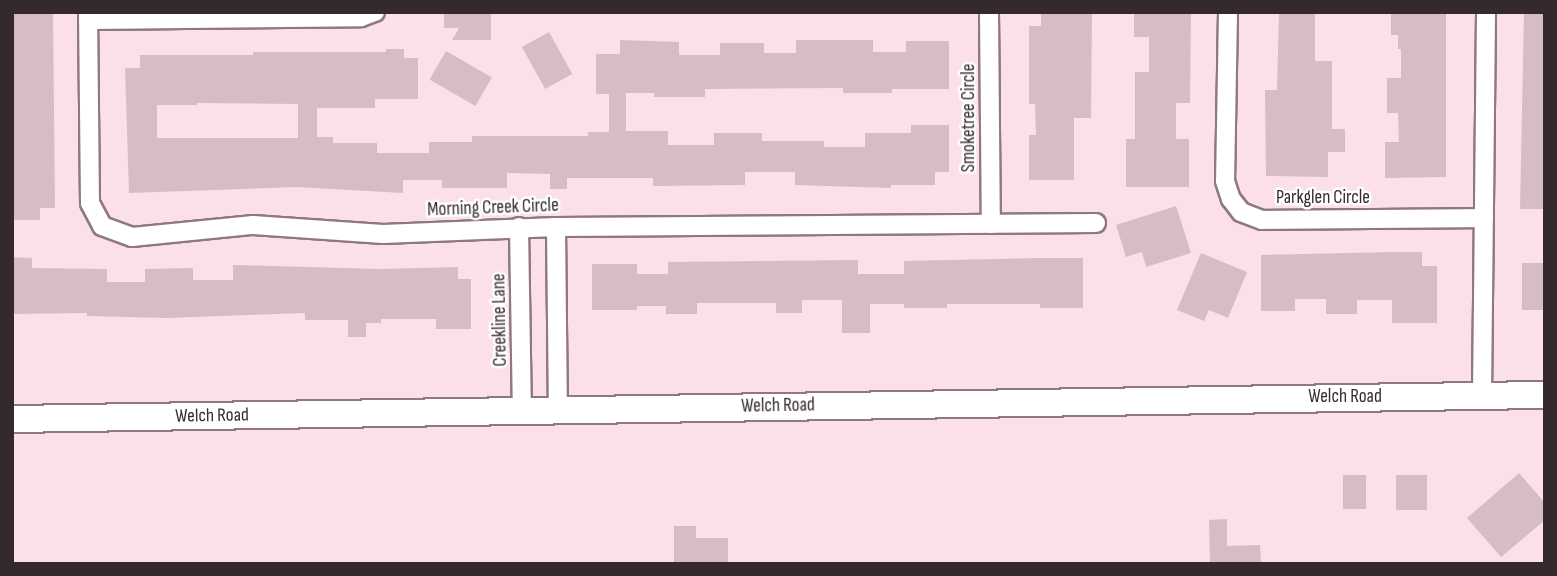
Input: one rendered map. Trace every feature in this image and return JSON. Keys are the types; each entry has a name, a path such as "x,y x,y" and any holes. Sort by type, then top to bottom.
{"main road":[{"name":"Welch Road","path":"12,419 558,411 927,402 1545,395"}],"street":[{"name":"Morning Creek Circle","path":"375,12 360,17 88,16 90,203 102,226 132,237 253,225 383,234 556,226 1096,223"},
{"name":"Smoketree Circle","path":"989,12 991,224"},
{"name":"Parkglen Circle","path":"1228,12 1226,181 1231,199 1241,212 1262,219 1484,218"},
{"path":"1482,396 1486,12"},
{"path":"556,226 558,411"},
{"name":"Creekline Lane","path":"519,227 522,411"}],"building":[{"path":"12,12 53,12 55,208 40,208 40,220 12,220"},
{"path":"444,12 491,12 491,40 452,40 459,28 444,28"},
{"path":"1041,12 1092,12 1091,118 1074,118 1074,180 1029,180 1029,135 1036,135 1035,104 1029,104 1029,26 1041,26"},
{"path":"1134,12 1191,12 1190,103 1176,103 1176,139 1189,139 1189,187 1126,187 1126,139 1135,139 1135,72 1149,72 1149,37 1134,37"},
{"path":"1279,12 1315,12 1315,61 1332,61 1332,129 1345,129 1345,152 1328,152 1328,177 1266,176 1265,90 1277,90"},
{"path":"1391,12 1446,12 1446,177 1385,178 1385,142 1399,142 1398,113 1387,113 1387,78 1401,78 1401,49 1398,49 1398,35 1391,35"},
{"path":"1524,12 1545,12 1545,209 1520,209"},
{"path":"549,32 572,74 545,89 522,47"},
{"path":"620,40 679,42 679,55 720,55 720,43 764,43 764,53 796,53 796,40 873,40 873,52 906,52 906,41 949,41 949,89 892,89 892,93 843,93 843,88 705,89 705,97 654,97 654,93 626,93 626,131 668,131 668,145 714,145 714,133 762,133 762,141 824,141 824,147 865,147 865,133 911,133 911,125 949,125 949,172 935,172 935,185 891,185 891,188 795,185 795,172 745,172 745,185 653,186 653,178 567,178 567,189 550,189 550,174 507,173 507,188 442,188 442,180 403,180 403,193 298,187 129,193 125,68 140,68 140,55 386,52 386,49 404,49 404,58 418,58 418,99 375,99 375,108 317,108 317,137 333,137 333,143 377,143 377,153 429,153 429,142 472,142 472,136 588,136 588,132 609,132 609,94 596,94 596,54 620,54","holes":["298,104 298,138 157,138 157,105"]},
{"path":"446,51 492,77 475,106 430,80"},
{"path":"1176,206 1191,253 1146,267 1142,252 1126,257 1116,225"},
{"path":"1422,252 1422,266 1437,266 1437,323 1392,323 1392,300 1357,300 1357,314 1326,314 1326,299 1295,299 1295,311 1261,311 1261,255"},
{"path":"1201,253 1247,272 1228,318 1209,310 1204,321 1177,310"},
{"path":"12,257 32,258 32,268 107,269 107,282 145,282 145,269 193,268 193,280 233,280 233,265 381,269 458,267 458,279 471,279 471,329 436,329 436,319 381,319 381,323 366,323 366,337 348,337 348,320 305,320 305,313 166,318 87,316 87,313 12,314"},
{"path":"1083,258 1083,308 1040,308 1040,304 947,304 947,308 904,308 904,304 870,304 870,333 842,333 842,300 802,300 802,313 776,313 776,303 697,303 697,314 666,314 666,306 637,306 637,310 592,310 592,264 637,264 637,274 668,274 668,262 858,260 858,274 904,274 904,261"},
{"path":"1522,263 1545,263 1545,310 1522,310"},
{"path":"1519,473 1545,503 1545,520 1501,557 1467,518"},
{"path":"1343,475 1366,475 1366,509 1343,509"},
{"path":"1396,475 1427,475 1427,510 1396,510"},
{"path":"1227,519 1227,546 1260,545 1261,564 1210,564 1209,520"},
{"path":"674,526 696,526 696,538 728,538 728,564 674,564"}]}
